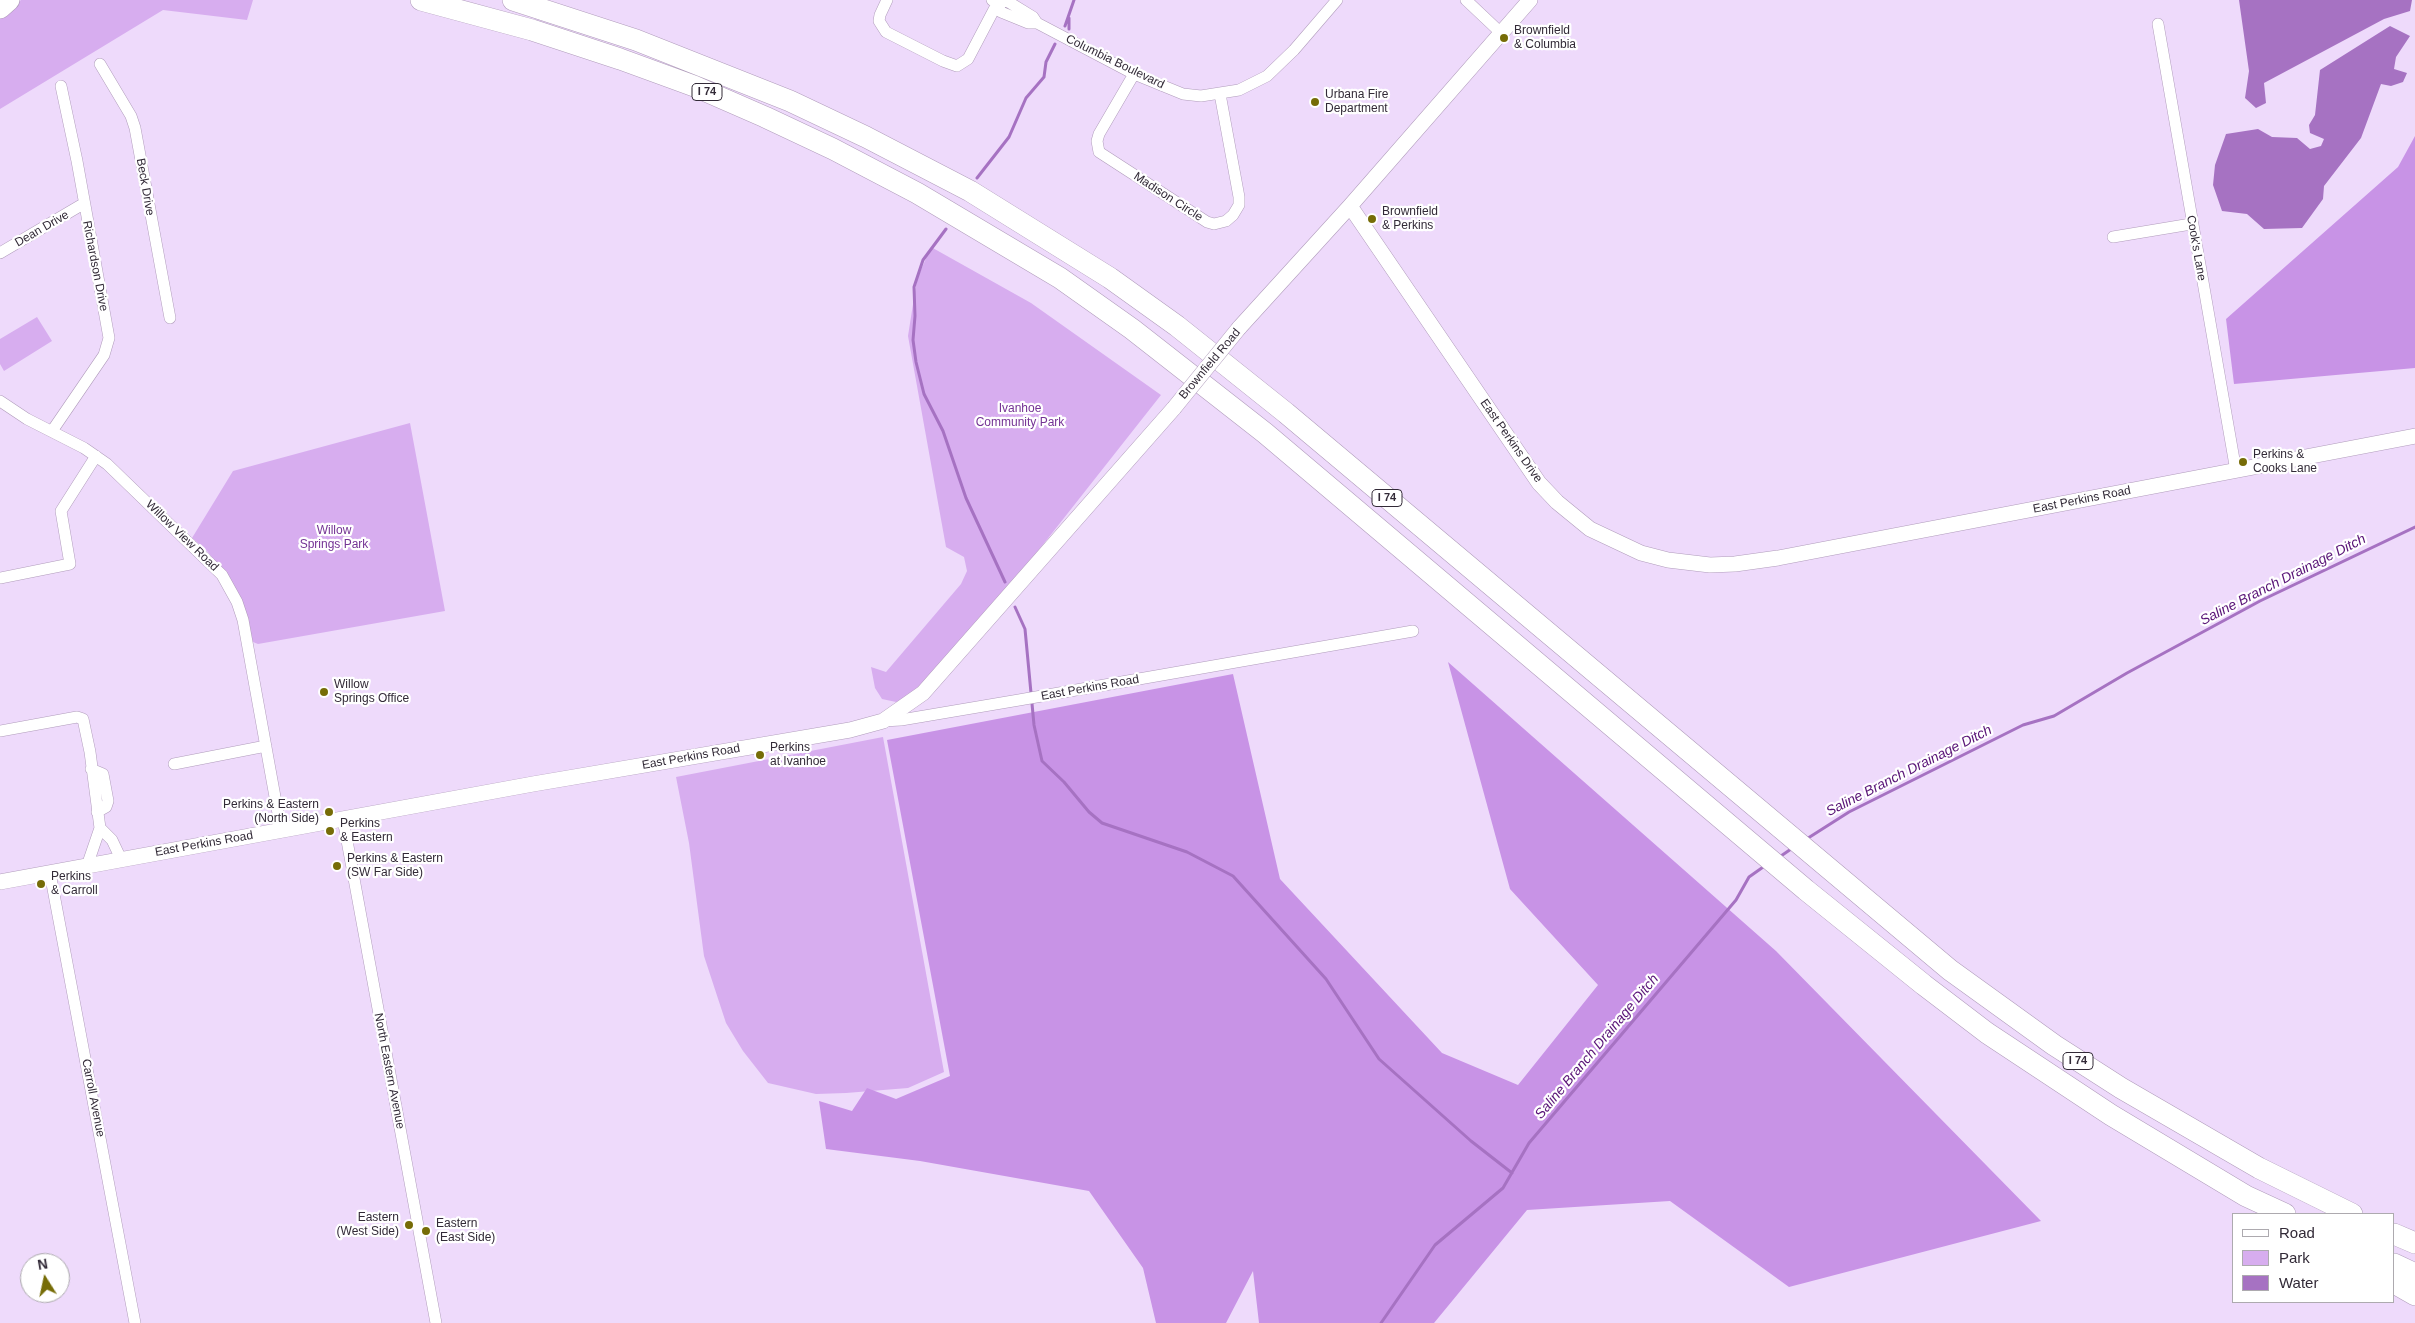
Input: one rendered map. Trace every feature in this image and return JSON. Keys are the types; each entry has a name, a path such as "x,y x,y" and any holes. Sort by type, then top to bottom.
{"highway":[{"path":"0,8 9,0"},
{"name":"I 74","path":"421,0 532,30 620,58 694,86 833,149 917,193 1060,278 1132,329 1265,433 1806,890 1924,985 1987,1032 2111,1115 2246,1196 2283,1213"},
{"name":"I 74","path":"513,0 636,40 790,101 866,137 970,191 1110,278 1178,326 1286,413 1950,970 2054,1045 2190,1130 2258,1168 2350,1213"},
{"path":"2246,1196 2272,1213"},
{"path":"2395,1234 2415,1243"},
{"path":"2395,1264 2415,1274"},
{"path":"2395,1284 2415,1295"}],"street":[{"path":"887,0 879,21 886,32 943,61 957,66 968,59 996,1"},
{"name":"Columbia Boulevard","path":"996,1 1006,0 1033,17 1038,24 1134,74 1183,94 1201,96 1220,94 1254,84 1274,71 1337,0"},
{"path":"1466,0 1501,34"},
{"name":"Brownfield Road","path":"883,721 904,708 935,680 1174,408 1239,328 1350,206 1530,0"},
{"name":"Cook's Lane","path":"2158,24 2191,224 2236,471"},
{"name":"Beck Drive","path":"100,64 131,116 135,128 170,318"},
{"name":"Madison Circle","path":"1134,74 1099,134 1097,141 1099,152 1207,222 1214,224 1226,221 1233,216 1239,205 1240,196 1220,94"},
{"name":"Richardson Drive","path":"52,431 104,355 109,338 83,204 77,161 61,86"},
{"name":"Dean Drive","path":"0,253 83,204"},
{"name":"East Perkins Drive","path":"1350,206 1520,458 1556,502 1590,529 1641,553 1682,563 1710,565 1749,562"},
{"path":"2113,237 2191,224"},
{"name":"Willow View Road","path":"0,401 27,419 96,456 211,562 230,588 243,620 281,830"},
{"name":"East Perkins Road","path":"1749,562 2415,436"},
{"path":"0,578 70,564 61,511 96,456"},
{"name":"East Perkins Road","path":"0,882 281,830 850,730 883,721 901,720 1413,632"},
{"path":"0,731 80,717 86,726 91,769 103,774 108,801 106,807 97,812 100,828 87,866"},
{"path":"174,764 266,746"},
{"name":"North Eastern Avenue","path":"343,819 436,1323"},
{"path":"100,828 112,840 121,860"},
{"name":"Carroll Avenue","path":"50,872 135,1323"}],"green space":[{"path":"21,0 253,0 247,20 163,10 0,109 0,17"},
{"name":"Ivanhoe Community Park","path":"931,247 1031,303 1161,395 1034,556 932,675 901,703 882,699 875,688 871,667 886,672 961,584 967,571 964,557 946,547 908,336 917,279"},
{"path":"37,317 52,341 4,371 0,364 0,339"},
{"name":"Willow Springs Park","path":"410,423 445,611 258,644 253,642 224,573 207,551 192,538 233,471"},
{"path":"883,737 944,1072 908,1088 846,1093 816,1094 768,1083 743,1051 726,1023 704,956 689,843 676,777"}],"shaded area":[{"path":"2415,136 2415,368 2234,384 2226,319 2398,167"},
{"path":"1448,662 1776,951 2041,1221 1789,1287 1670,1201 1527,1210 1434,1323 1259,1323 1253,1271 1226,1323 1156,1323 1143,1268 1089,1191 920,1161 826,1149 819,1101 852,1111 867,1088 896,1099 950,1076 887,740 1233,674 1280,879 1442,1053 1518,1085 1598,985 1510,889"}],"water":[{"path":"2239,0 2412,0 2410,11 2384,19 2264,83 2266,103 2256,108 2245,98 2249,71"},
{"path":"2390,26 2410,36 2396,57 2394,69 2407,73 2403,82 2391,86 2381,84 2361,138 2324,186 2323,199 2302,228 2264,229 2247,214 2222,211 2213,185 2215,165 2226,134 2258,129 2272,137 2297,138 2310,149 2321,146 2324,139 2310,133 2309,125 2315,115 2320,70"}],"waterway":[{"path":"1065,26 1074,0"},
{"path":"1069,18 1069,29"},
{"path":"977,178 1009,137 1026,98 1044,77 1046,62 1055,44"},
{"path":"946,229 923,260 914,287 915,316 913,340 916,362 924,394 943,431 966,498 1005,582"},
{"name":"Saline Branch Drainage Ditch","path":"1805,840 1849,812 2023,725 2054,716 2127,673 2260,601 2415,527"},
{"path":"1015,607 1025,629 1034,725 1042,761 1064,782 1089,812 1102,823 1187,852 1233,876 1326,979 1379,1059 1471,1141 1512,1173"},
{"name":"Saline Branch Drainage Ditch","path":"1778,858 1794,847"},
{"name":"Saline Branch Drainage Ditch","path":"1381,1323 1435,1245 1503,1188 1529,1143 1736,900 1749,877 1766,865"}],"place":[{"name":"Brownfield & Columbia","path":"1504,38"},
{"name":"Urbana Fire Department","path":"1315,102"},
{"name":"Brownfield & Perkins","path":"1372,219"},
{"name":"Perkins & Cooks Lane","path":"2243,462"},
{"name":"Willow Springs Office","path":"324,692"},
{"name":"Perkins at Ivanhoe","path":"760,755"},
{"name":"Perkins & Eastern (North Side)","path":"329,812"},
{"name":"Perkins & Eastern","path":"330,831"},
{"name":"Perkins & Eastern (SW Far Side)","path":"337,866"},
{"name":"Perkins & Carroll","path":"41,884"},
{"name":"Eastern (West Side)","path":"409,1225"},
{"name":"Eastern (East Side)","path":"426,1231"}]}
